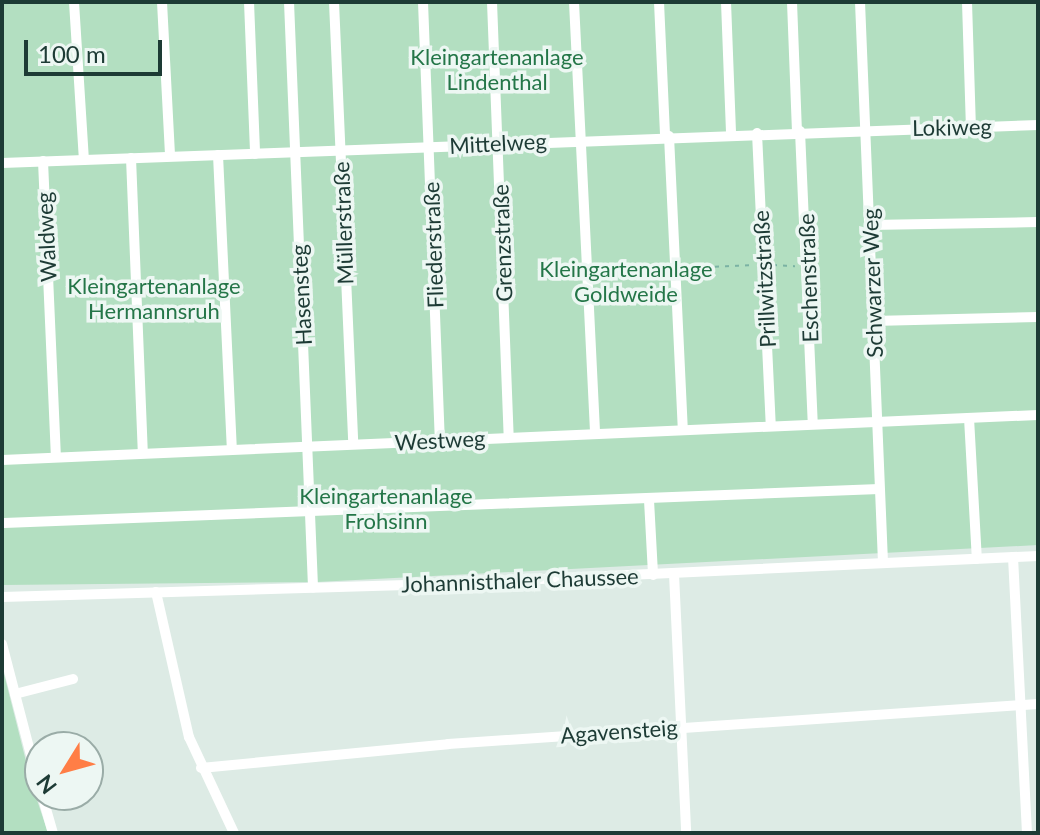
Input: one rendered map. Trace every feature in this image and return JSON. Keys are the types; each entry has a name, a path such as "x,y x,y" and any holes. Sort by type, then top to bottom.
{"street":[{"path":"74,2 84,160"},
{"path":"162,2 170,156"},
{"path":"249,2 255,154"},
{"name":"Hasensteg","path":"289,2 313,588"},
{"name":"Müllerstraße","path":"334,2 353,444"},
{"name":"Fliederstraße","path":"423,2 440,441"},
{"name":"Grenzstraße","path":"492,2 509,437"},
{"path":"574,2 595,433"},
{"path":"659,2 683,429"},
{"path":"726,2 731,134"},
{"name":"Eschenstraße","path":"792,2 808,266 813,424"},
{"name":"Schwarzer Weg","path":"860,2 883,563"},
{"path":"967,2 971,127"},
{"name":"Lokiweg","path":"865,128 1038,125"},
{"name":"Mittelweg","path":"2,163 865,128"},
{"name":"Prillwitzstraße","path":"757,133 771,426"},
{"path":"218,155 232,449"},
{"path":"131,158 143,453"},
{"name":"Waldweg","path":"43,161 56,457"},
{"path":"869,225 1038,222"},
{"path":"873,321 1038,317"},
{"name":"Westweg","path":"2,460 1038,415"},
{"path":"969,418 977,559"},
{"path":"4,523 312,514 879,489"},
{"path":"649,500 653,575"},
{"name":"Johannisthaler Chaussee","path":"2,597 653,575 1038,556"},
{"path":"1013,557 1027,833"},
{"path":"674,574 686,833"},
{"path":"156,592 178,702 201,768 234,833"},
{"path":"2,644 25,731"},
{"path":"15,694 73,679"},
{"name":"Agavensteig","path":"201,768 681,727 1038,704"},
{"path":"47,811 53,833"}],"path":[{"path":"588,271 808,266"}],"green space":[{"path":"2,2 1038,2 1038,545 317,582 2,585"},
{"path":"2,666 24,753 24,811 41,811 48,833 2,833"}],"park label":[{"name":"Kleingartenanlage Lindenthal","path":"497,68"},
{"name":"Kleingartenanlage Goldweide","path":"626,280"},
{"name":"Kleingartenanlage Hermannsruh","path":"154,298"},
{"name":"Kleingartenanlage Frohsinn","path":"386,508"}]}
